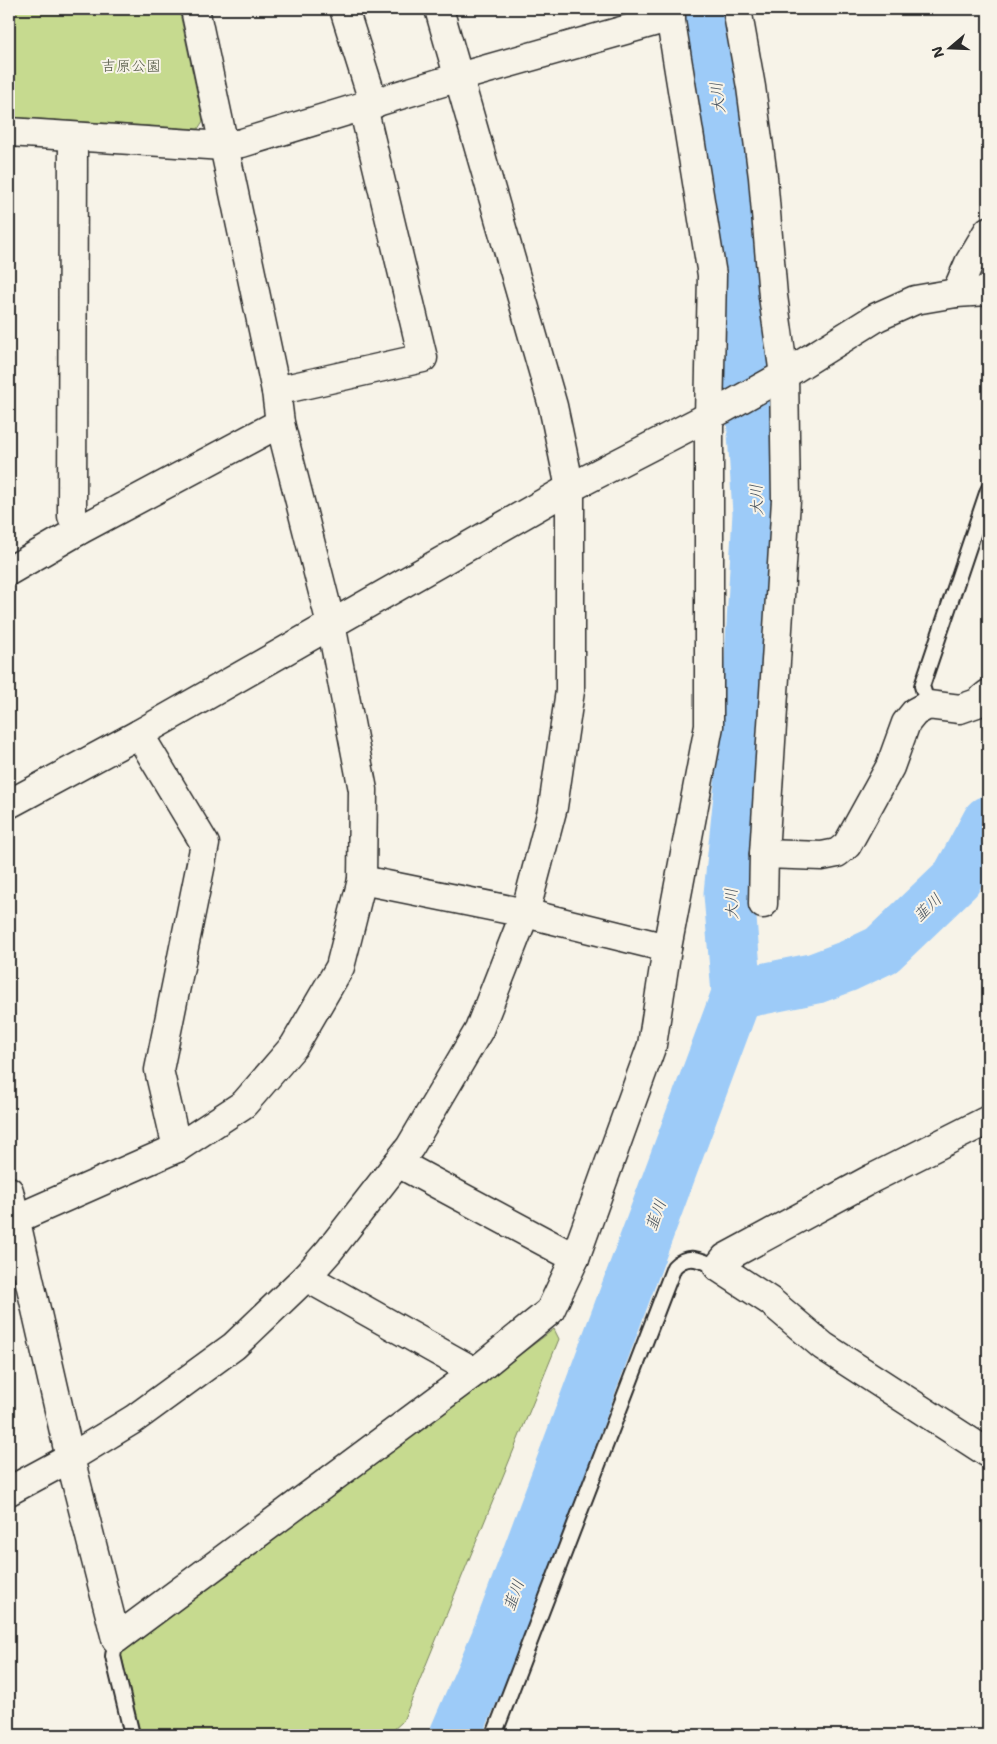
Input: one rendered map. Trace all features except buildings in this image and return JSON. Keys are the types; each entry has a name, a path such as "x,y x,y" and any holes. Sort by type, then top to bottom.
{"street":[{"path":"16,1220 177,1148 244,1104 294,1046 340,968 362,880 363,790 330,624 280,423 276,390 194,9"},
{"path":"276,390 423,358 369,105 344,9"},
{"path":"9,1491 70,1458 134,1419 234,1346 306,1277 329,1251 410,1147 479,1030 525,913 553,807 570,691 570,488 553,406 439,9"},
{"path":"737,9 752,87 763,177 773,296 786,500 764,854 763,904"},
{"path":"9,132 223,146 242,143 670,13 712,275 716,413 709,726 667,948 652,1045 574,1258 550,1312 475,1372 116,1638 70,1458 9,1191"},
{"path":"73,137 72,516 78,531"},
{"path":"956,293 969,263 988,231"},
{"path":"9,804 139,734 570,488 716,413 878,317 915,300 956,293 988,291"},
{"path":"9,571 78,531 280,423"},
{"path":"764,854 822,856 837,853 847,845 890,767 906,723 915,712 928,705 960,709 977,703 988,694"},
{"path":"139,734 205,844 159,1070 177,1148"},
{"path":"362,880 525,913 667,948"},
{"path":"988,1120 873,1178 725,1258 718,1268 770,1301 824,1346 988,1453"},
{"path":"398,1163 574,1258"},
{"path":"306,1277 475,1372"}],"lane":[{"path":"928,705 922,686 988,490"},
{"path":"494,1735 674,1266 680,1260 690,1257 718,1268"},
{"path":"116,1638 113,1656 132,1735"}],"green space":[{"name":"吉原公園","path":"9,9 179,9 203,121 198,129 9,117"},
{"path":"554,1329 559,1339 403,1721 388,1735 141,1735 121,1654"}],"waterway":[{"name":"大川","path":"455,1735 496,1640 737,994 729,894 747,716 758,513 749,369 734,269 710,35 703,9"},
{"name":"韮川","path":"737,994 816,978 882,950 957,878 988,821"}]}
